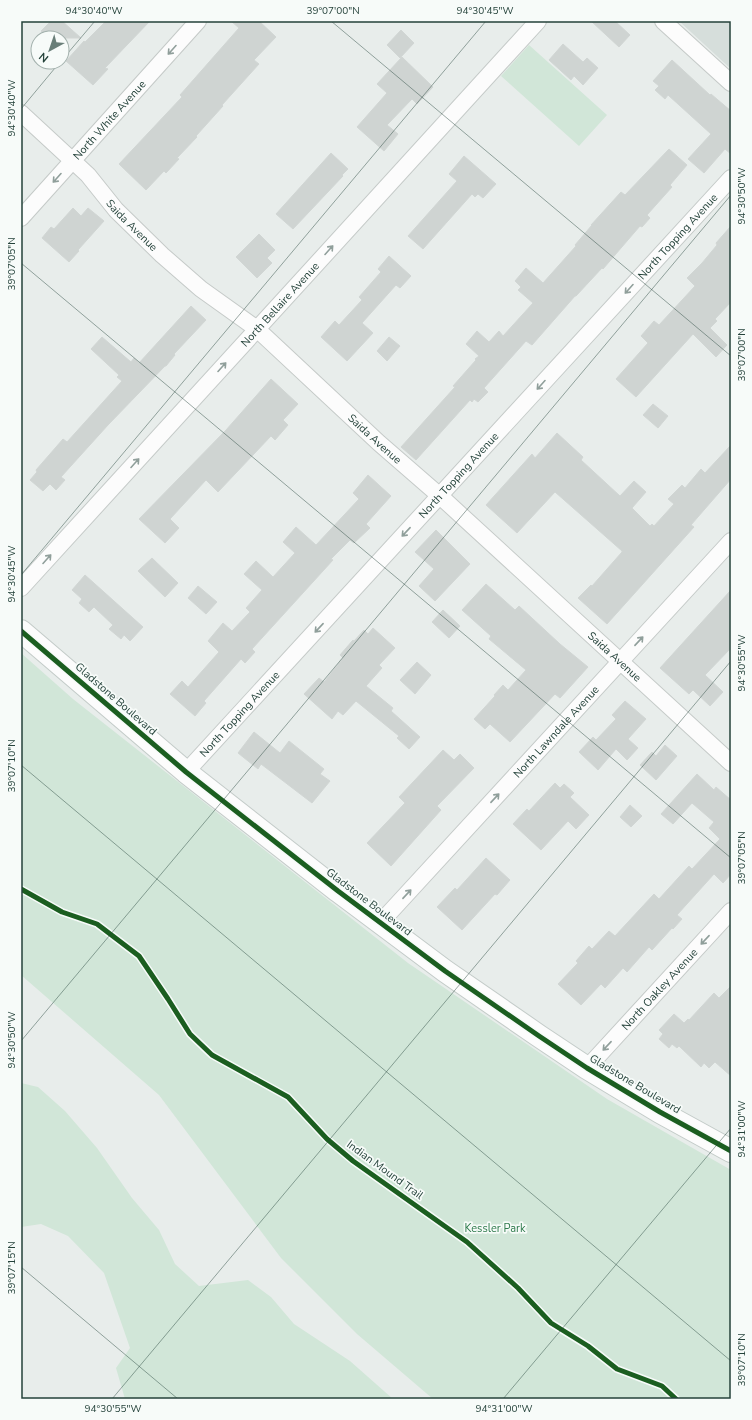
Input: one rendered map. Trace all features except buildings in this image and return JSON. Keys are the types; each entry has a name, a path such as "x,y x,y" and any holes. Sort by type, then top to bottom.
{"street":[{"name":"North White Avenue","path":"21,218 198,21"},
{"name":"North Bellaire Avenue","path":"21,588 538,21"},
{"path":"663,21 731,83"},
{"name":"Saida Avenue","path":"21,114 73,160 88,175 116,210 162,255 201,289 257,329 384,448 440,496 731,762"},
{"name":"North Topping Avenue","path":"186,772 731,178"},
{"name":"North Lawndale Avenue","path":"380,923 731,541"},
{"name":"Gladstone Boulevard","path":"21,631 186,772 380,923 481,996 587,1068 660,1112 731,1151"},
{"name":"North Oakley Avenue","path":"587,1068 731,911"}],"shaded area":[{"path":"679,21 731,21 731,69"}],"green space":[{"path":"529,45 607,115 579,146 501,76"},
{"name":"Kessler Park","path":"21,653 73,699 408,963 607,1099 731,1170 731,1399 433,1399 357,1334 281,1258 159,1095 21,975"},
{"path":"21,1083 38,1087 65,1111 97,1148 132,1198 159,1230 175,1264 199,1286 248,1280 271,1297 294,1324 350,1361 393,1399 125,1399 116,1368 130,1348 104,1273 68,1236 41,1224 21,1227"}],"cycle path":[{"path":"21,631 186,772 338,891 445,971 587,1068 660,1112 731,1151"},
{"name":"Indian Mound Trail","path":"21,889 62,912 97,924 139,956 190,1034 212,1055 288,1097 327,1139 353,1161 467,1242 518,1288 551,1323 588,1346 617,1369 662,1386 676,1399"}]}
